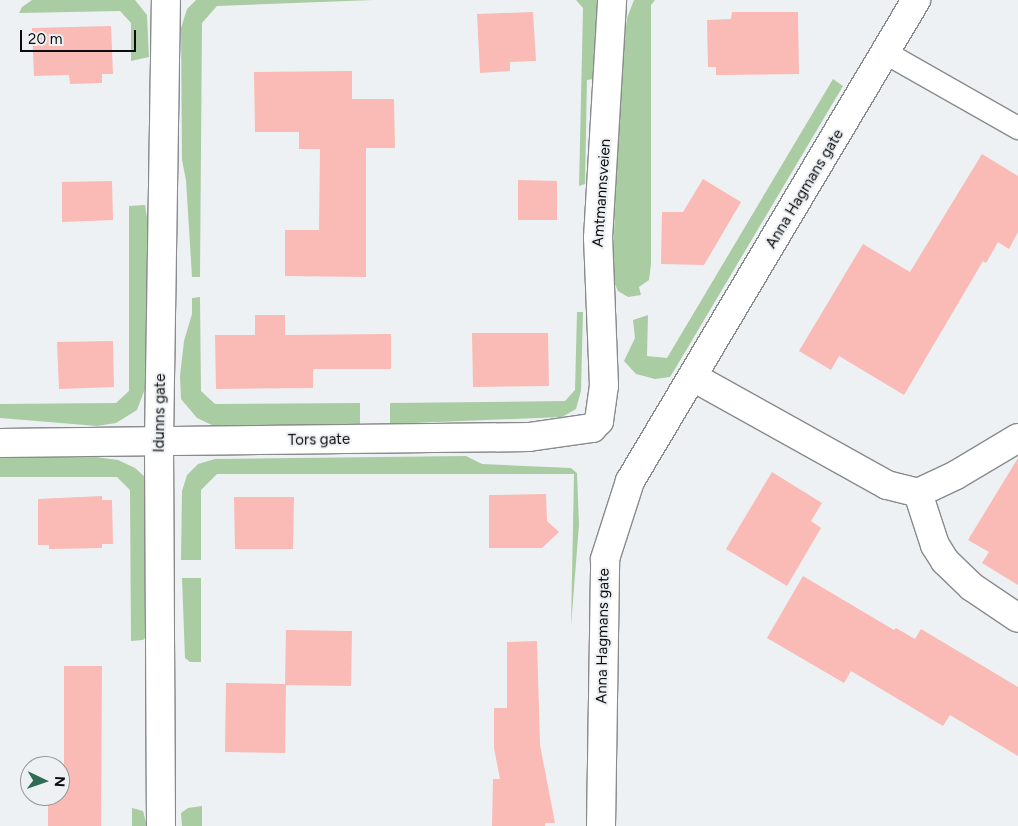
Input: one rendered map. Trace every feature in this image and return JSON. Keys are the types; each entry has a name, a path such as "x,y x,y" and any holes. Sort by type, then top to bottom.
{"street":[{"name":"Idunns gate","path":"161,826 159,442 166,0"},
{"name":"Amtmannsveien","path":"604,386 598,238 612,0"},
{"name":"Anna Hagmans gate","path":"600,826 605,560 630,481 916,0"},
{"path":"693,377 887,485 918,493 956,475 1018,438"},
{"name":"Tors gate","path":"0,443 520,437 565,433 592,428 599,421 604,386"},
{"path":"918,493 935,545 945,561 972,587 1018,618"}],"lane":[{"path":"886,53 1018,128"}],"green space":[{"path":"32,0 135,0 147,15 149,57 131,61 131,23 120,11 19,13 22,7"},
{"path":"196,0 374,0 217,6 202,23 200,277 192,277 186,180 182,160 181,28 187,9"},
{"path":"576,0 597,0 594,79 587,80 585,184 579,186 583,8"},
{"path":"634,0 655,0 651,5 651,264 649,280 639,287 641,295 628,297 618,291 612,278 621,70 627,18"},
{"path":"833,79 843,86 670,377 655,379 636,374 624,361 635,338 633,320 648,315 647,356 667,358"},
{"path":"145,205 149,230 148,381 137,410 116,423 97,426 0,418 0,404 116,403 129,391 129,206"},
{"path":"200,297 201,391 215,404 360,403 360,424 216,427 197,418 181,399 180,376 184,341 192,314 192,298"},
{"path":"577,312 583,312 581,391 576,409 562,417 390,424 390,403 565,401 575,390"},
{"path":"466,456 482,464 571,468 577,473 579,525 571,626 574,474 217,474 201,490 201,560 181,560 182,491 187,475 198,464 215,459"},
{"path":"96,457 118,460 135,468 145,477 148,635 143,640 131,641 130,490 117,477 0,477 0,458"},
{"path":"182,578 201,578 201,662 190,662 185,658"},
{"path":"202,806 202,826 182,826 181,813 188,808"},
{"path":"132,808 143,811 147,826 132,826"}],"building":[{"path":"533,12 536,61 510,62 510,71 480,73 477,14"},
{"path":"732,12 798,12 799,74 716,75 716,67 708,67 707,20 731,19"},
{"path":"111,26 113,74 102,74 102,83 70,84 69,75 34,76 32,28"},
{"path":"352,71 352,99 394,99 395,148 366,148 366,277 285,276 285,230 319,230 320,149 299,149 299,132 255,132 254,72"},
{"path":"982,154 1018,176 1018,232 1009,249 998,242 986,263 983,261 904,395 839,356 831,370 799,351 863,244 910,272"},
{"path":"703,179 741,202 704,265 661,264 662,212 683,212"},
{"path":"518,180 557,181 557,220 518,220"},
{"path":"112,181 113,220 62,222 62,182"},
{"path":"255,315 285,315 285,335 391,334 391,369 313,369 313,388 216,389 215,335 255,335"},
{"path":"472,333 548,333 549,386 473,387"},
{"path":"113,341 114,387 59,389 57,342"},
{"path":"1018,458 1018,585 982,563 989,552 968,540"},
{"path":"772,472 822,503 811,521 821,528 787,586 726,549"},
{"path":"546,494 547,521 559,532 542,548 489,548 489,495"},
{"path":"102,496 102,500 112,500 113,544 102,544 102,548 49,549 49,545 38,545 38,499"},
{"path":"234,497 294,497 293,549 235,549"},
{"path":"803,576 894,630 896,628 915,639 921,629 1018,687 1018,756 950,715 943,726 851,671 844,683 767,638"},
{"path":"286,630 352,631 351,686 286,685 285,753 225,752 226,683 285,684"},
{"path":"537,641 540,745 555,823 545,823 545,826 492,826 493,779 500,779 494,748 494,708 507,708 507,642"},
{"path":"64,666 102,666 101,826 48,826 48,806 70,806 70,756 64,756"}]}
